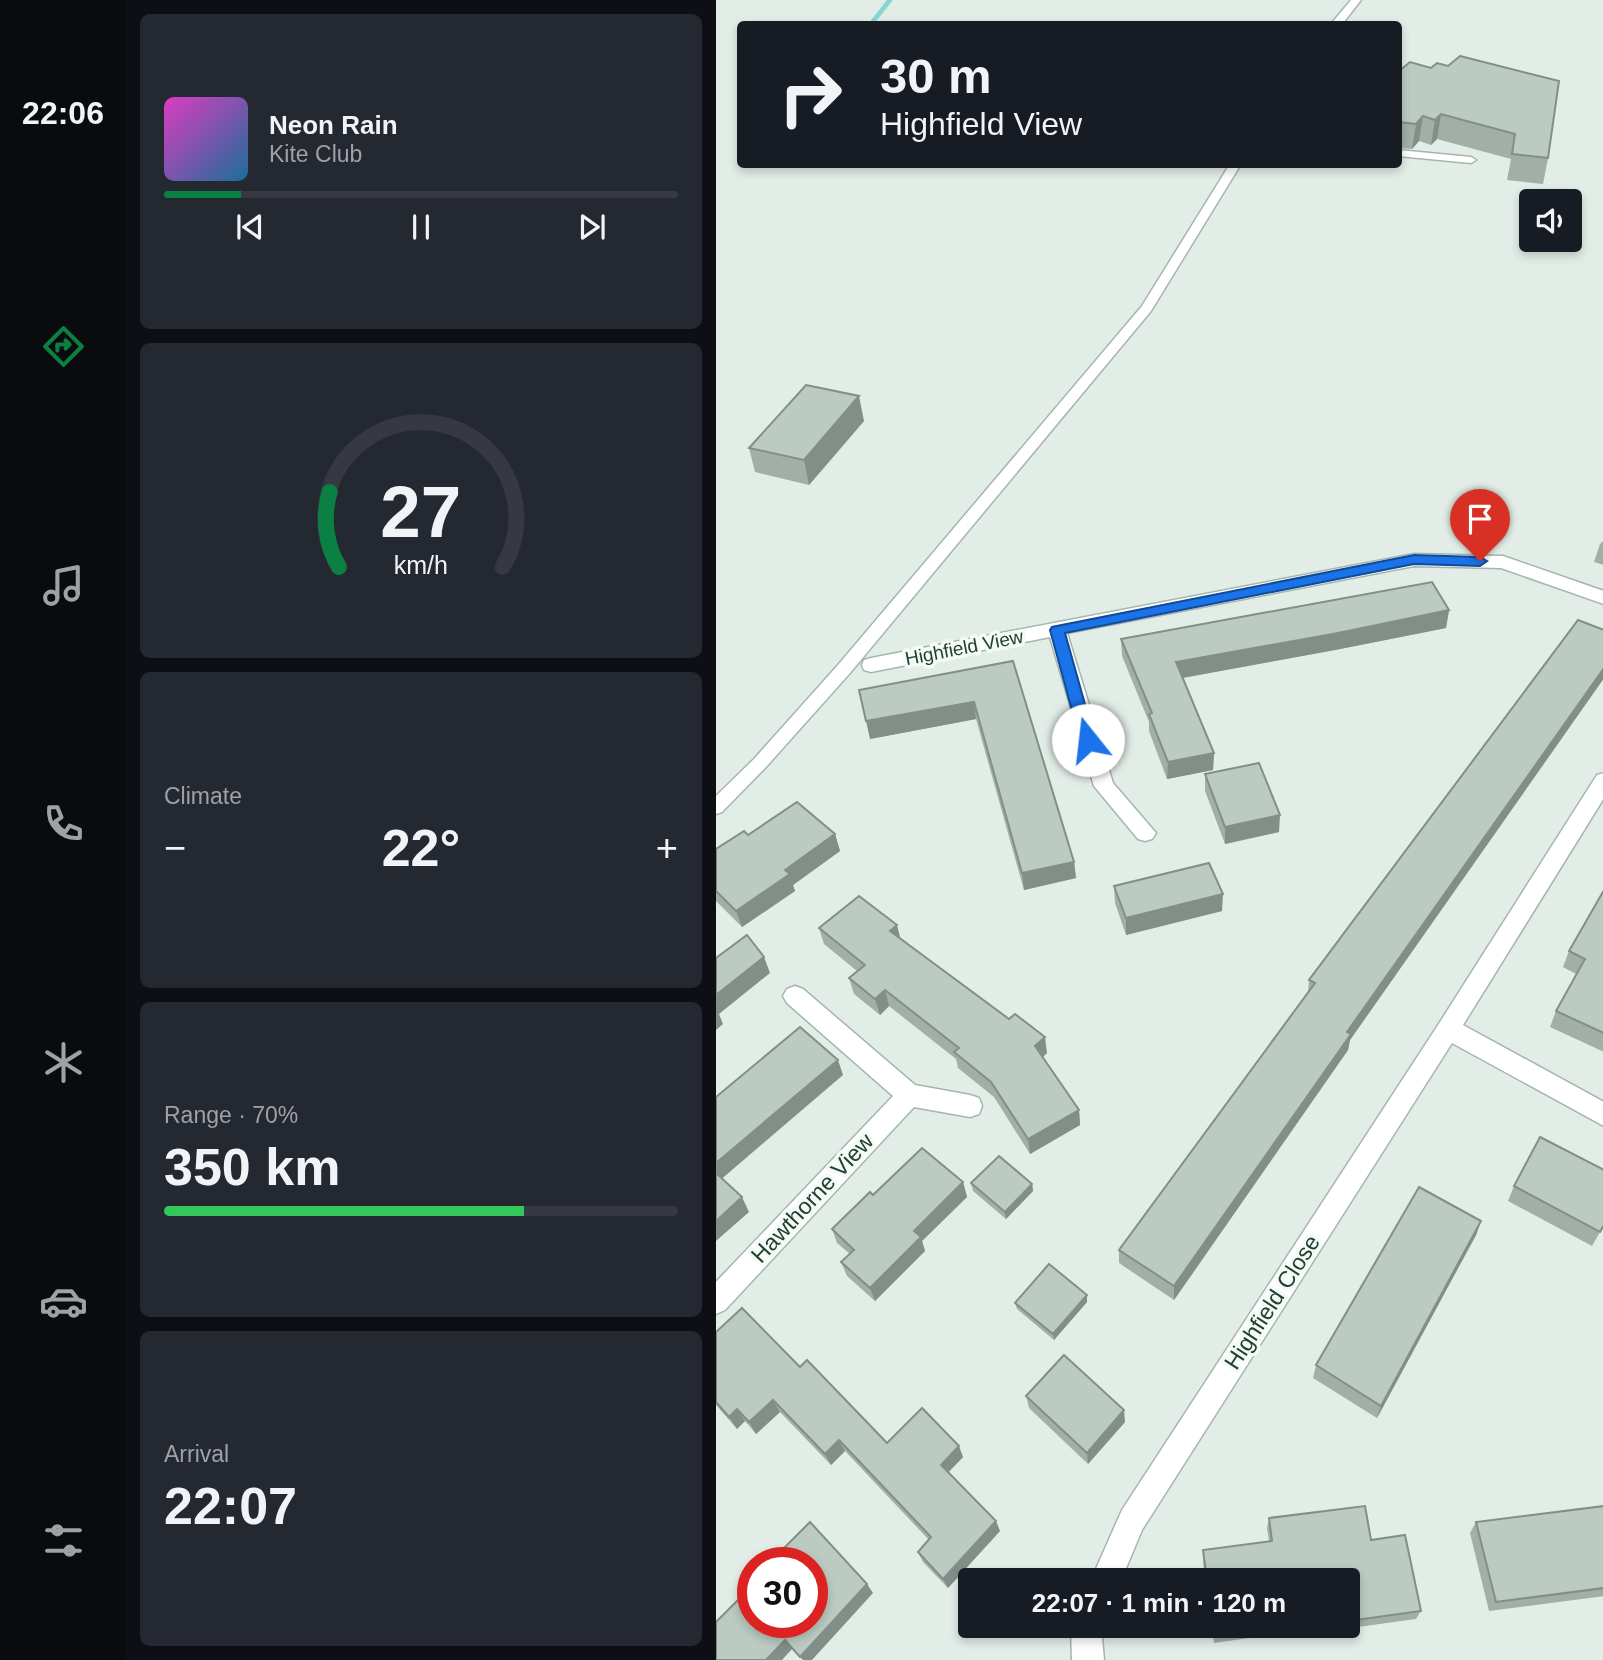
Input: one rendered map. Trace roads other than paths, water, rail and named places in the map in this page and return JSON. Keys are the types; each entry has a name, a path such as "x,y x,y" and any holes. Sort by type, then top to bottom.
{"street":[{"name":"Highfield View","path":"871,664 1414,560 1502,562 1603,598"},
{"path":"1057,630 1104,786 1145,833"},
{"name":"Highfield Close","path":"1111,1568 1132,1520 1448,1029 1603,779"},
{"path":"795,996 909,1095 970,1106"},
{"path":"1448,1029 1603,1115"},
{"name":"Hawthorne View","path":"716,1301 909,1095"},
{"path":"1087,1638 1088,1660"}],"lane":[{"path":"1338,21 1356,0"},
{"path":"1402,153 1471,160"},
{"path":"716,807 760,763 844,668 1147,308 1234,168"}],"waterway":[{"path":"873,21 890,0"}]}
